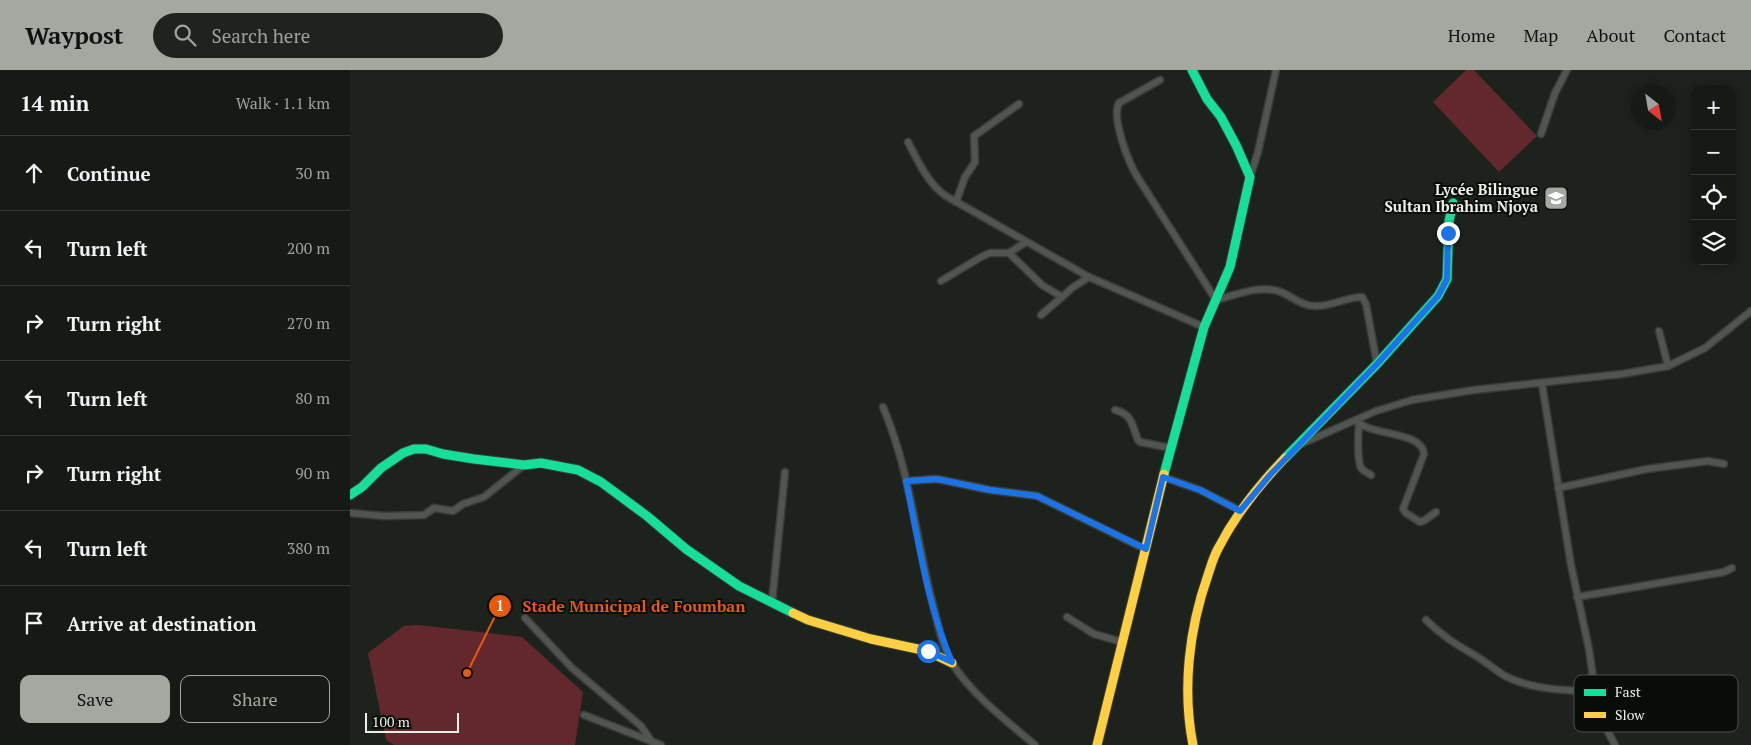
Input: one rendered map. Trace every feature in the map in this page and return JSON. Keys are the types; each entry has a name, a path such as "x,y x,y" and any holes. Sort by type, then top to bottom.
{"street":[{"path":"1192,70 1207,99 1224,123 1250,177"},
{"path":"1097,745 1163,477 1204,327 1227,276 1234,254 1250,177 1258,152 1276,70"},
{"path":"1541,134 1555,93 1567,70"},
{"path":"1160,80 1120,103 1117,107 1124,147 1127,158 1138,178 1216,300"},
{"path":"956,202 962,185 975,162 974,136 1019,104"},
{"path":"908,142 929,179 940,193 1089,277 1204,327"},
{"path":"1193,745 1188,706 1188,671 1192,635 1201,595 1218,548 1240,511 1270,475 1377,364 1438,296 1445,285 1447,273 1449,221 1453,202"},
{"path":"941,281 955,271 990,253 1008,253 1026,242"},
{"path":"1008,253 1042,285 1062,297"},
{"path":"1041,315 1072,288 1089,277"},
{"path":"1216,300 1266,289 1278,290 1308,306 1362,297 1366,304 1377,364"},
{"path":"1299,445 1358,422 1376,412 1412,400 1440,395 1622,374 1668,366 1705,348 1751,311"},
{"path":"1659,331 1668,366"},
{"path":"1542,384 1558,488 1593,675"},
{"path":"883,407 896,442 926,579 945,648 952,662 982,699 1035,745"},
{"path":"1114,410 1124,412 1127,415 1140,442 1171,448"},
{"path":"1358,422 1361,468 1371,475"},
{"path":"1358,422 1370,429 1416,441 1424,449 1424,454 1403,508 1406,513 1420,522 1436,512"},
{"path":"350,495 362,487 381,468 403,453 414,449 426,449 474,459 524,465 541,463 578,470 590,475 647,516 686,549 739,586 808,620 871,639 928,651 952,662"},
{"path":"1558,488 1647,469 1708,461 1724,464"},
{"path":"350,513 365,516 384,516 424,515 434,508 453,511 463,504 484,497 524,465"},
{"path":"772,602 785,472"},
{"path":"1163,477 1200,490 1240,511"},
{"path":"906,481 937,479 990,490 1037,496 1146,549"},
{"path":"1577,597 1724,572 1732,568"},
{"path":"1067,617 1094,634 1122,642"},
{"path":"526,618 572,668 641,726 653,744"},
{"path":"1426,620 1449,640 1505,676 1529,685 1554,690 1574,691"},
{"path":"584,714 653,744 661,745"},
{"path":"1608,732 1615,745"}],"shaded area":[{"path":"1466,70 1474,70 1537,136 1499,172 1433,102"},
{"path":"419,625 522,637 583,692 575,745 394,745 386,740 368,653 404,626"}],"traffic: fast":[{"path":"1164,474 1204,327 1230,267 1250,177 1221,117 1207,99 1192,70"},
{"path":"1285,458 1377,364 1438,296 1447,279 1449,221 1453,203"},
{"path":"350,495 362,487 381,468 403,453 414,449 426,449 474,459 524,465 541,463 578,470 601,482 647,516 686,549 739,586 793,613"}],"traffic: slow":[{"path":"1193,745 1188,702 1189,659 1201,596 1216,553 1233,523 1258,489 1285,458"},
{"path":"1097,745 1164,474"},
{"path":"793,613 808,620 871,639 927,651 952,663"}],"place":[{"name":"Lycée Bilingue Sultan Ibrahim Njoya","path":"1556,198"},
{"name":"Stade Municipal de Foumban","path":"467,673"}],"route":[{"path":"928,651 952,662 945,648 926,579 906,481 937,479 990,490 1037,496 1146,549 1163,477 1200,490 1240,511 1270,475 1377,364 1438,296 1447,279 1448,233"}]}
